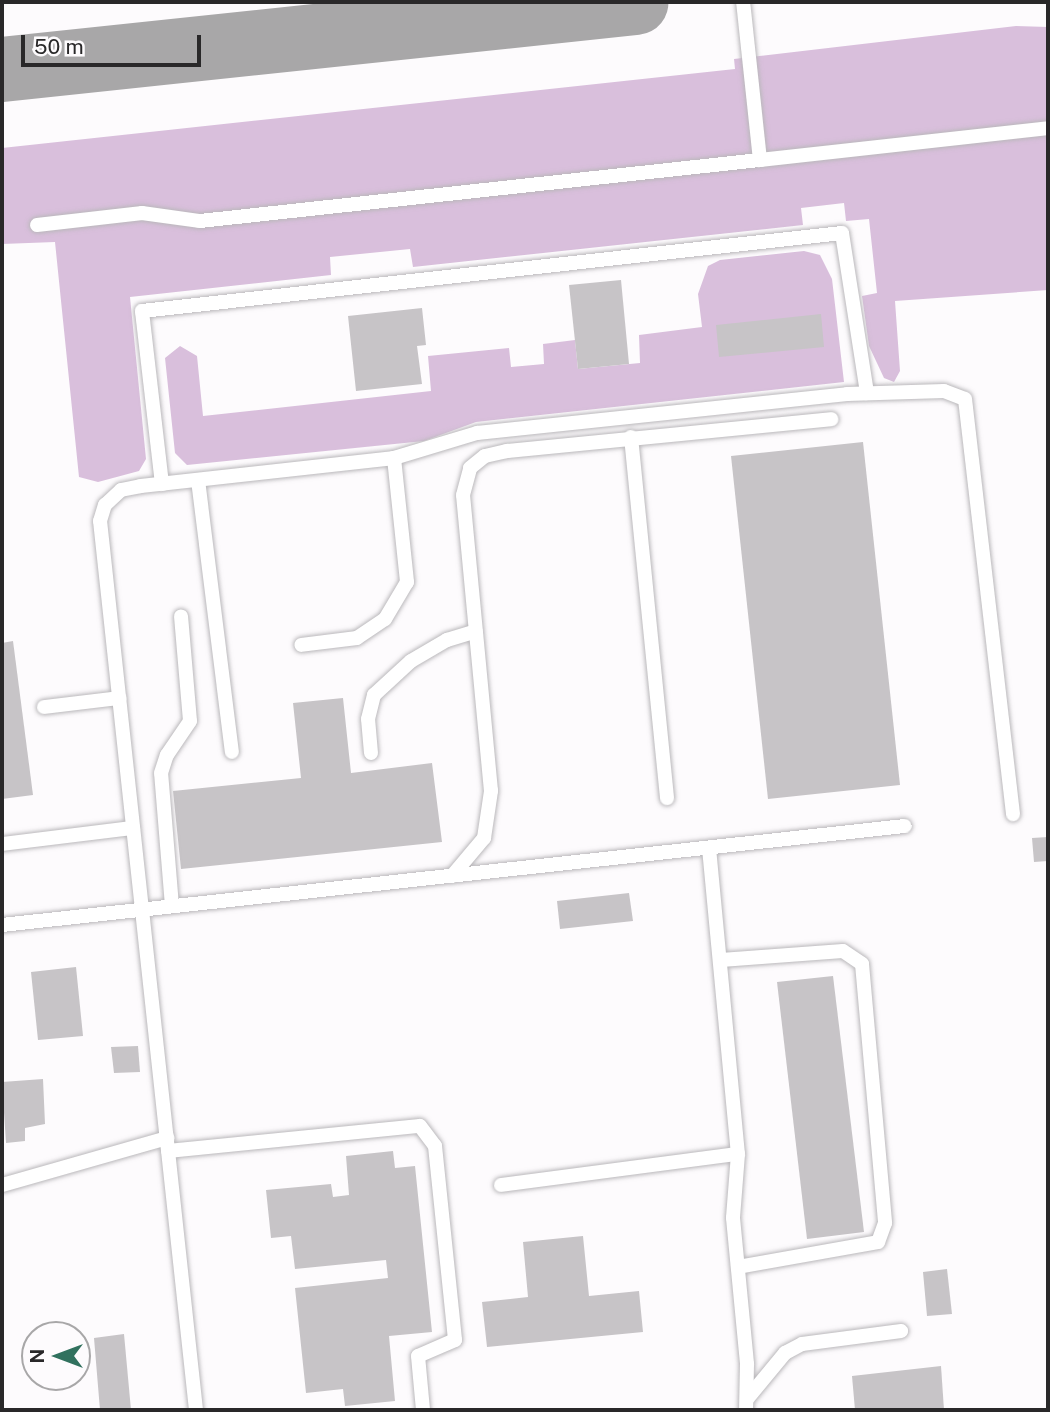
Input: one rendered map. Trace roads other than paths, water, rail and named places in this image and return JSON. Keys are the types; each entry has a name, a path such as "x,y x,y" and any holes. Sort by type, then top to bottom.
{"lane":[{"path":"743,2 760,160"},
{"path":"37,225 142,213 201,221 1048,128"},
{"path":"162,484 142,311 842,233 867,393"},
{"path":"196,1410 100,521 106,505 121,490 394,458 477,433 867,393 944,391 965,399 1013,814"},
{"path":"452,876 471,858 484,838 491,790 463,495 470,468 485,456 506,451 831,419"},
{"path":"631,437 667,798"},
{"path":"301,645 357,638 385,619 407,582 394,458"},
{"path":"198,480 232,752"},
{"path":"172,906 160,773 167,755 190,721 180,616"},
{"path":"371,753 368,719 374,695 411,661 447,640 476,631"},
{"path":"44,707 119,698"},
{"path":"2,925 905,826"},
{"path":"2,845 133,828"},
{"path":"709,848 738,1154 733,1218 747,1404"},
{"path":"721,960 842,951 862,964 885,1223 884,1236 878,1242 738,1267"},
{"path":"2,1185 167,1144 419,1126 435,1146 455,1340 418,1356 423,1410"},
{"path":"501,1185 738,1154"},
{"path":"747,1404 785,1353 802,1344 901,1331"}]}
